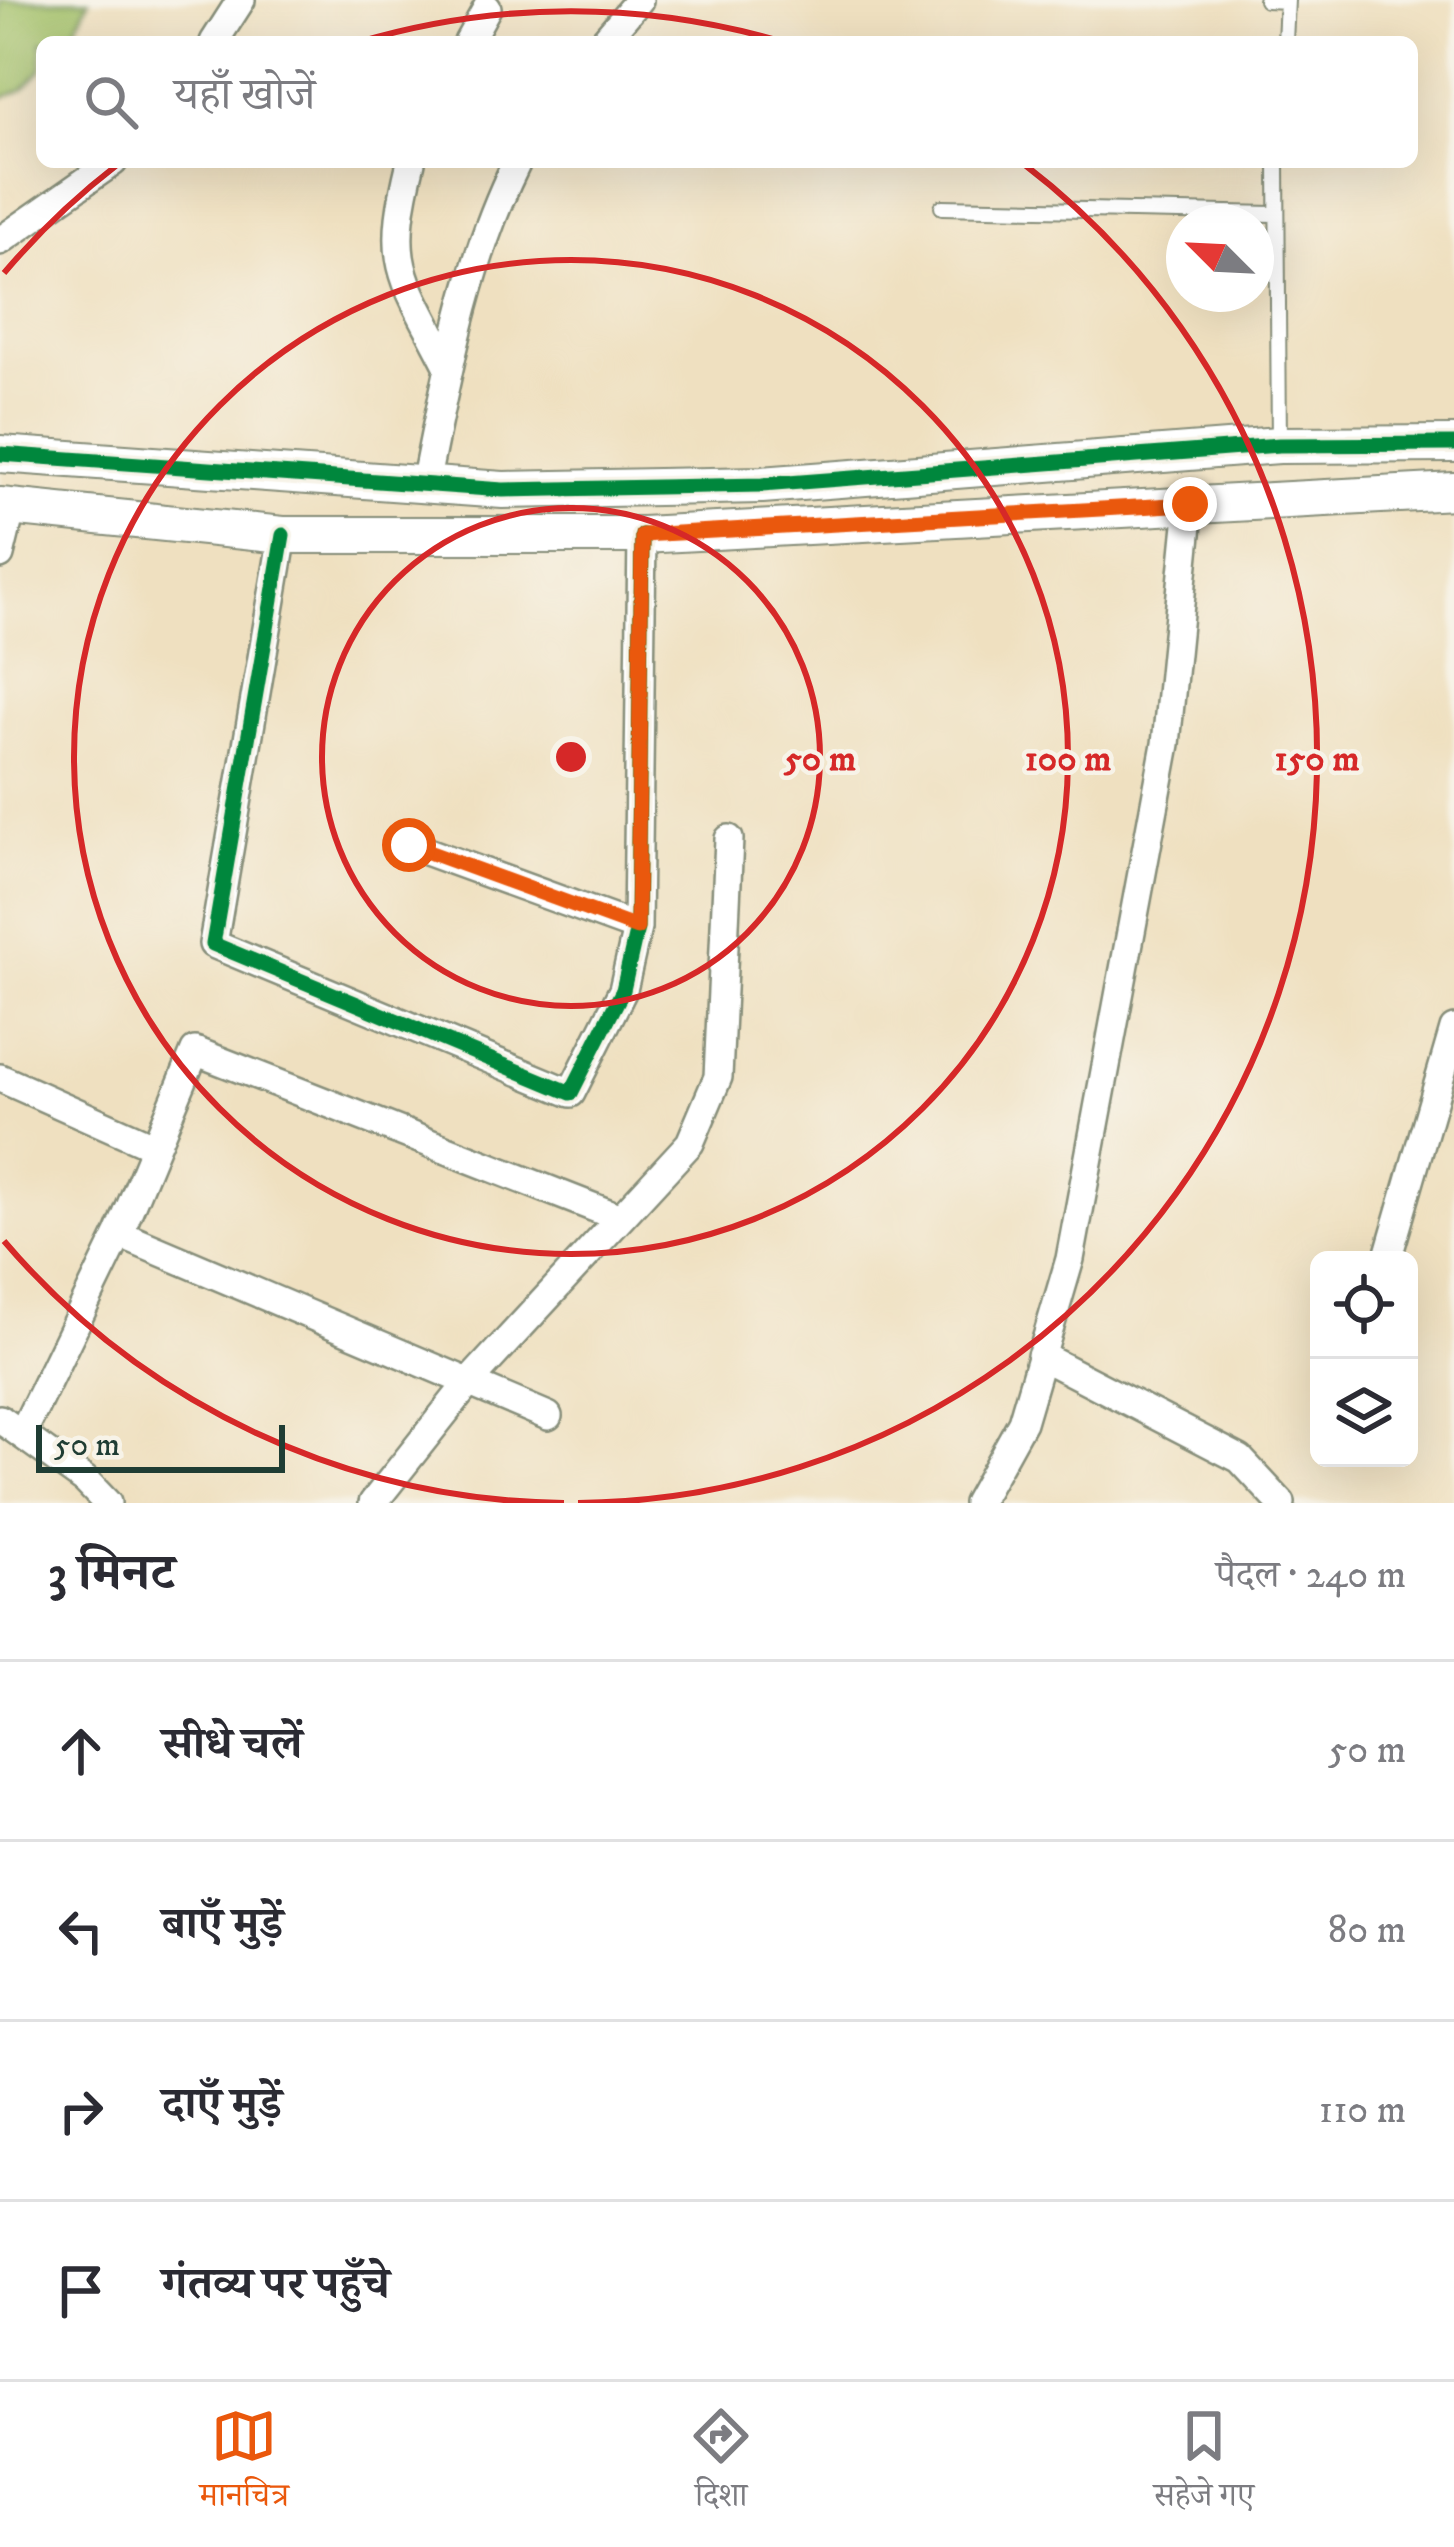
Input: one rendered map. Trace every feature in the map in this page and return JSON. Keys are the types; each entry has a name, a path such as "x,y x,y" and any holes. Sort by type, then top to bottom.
{"street":[{"path":"218,36 242,0"},
{"path":"608,36 638,0"},
{"path":"471,36 487,8"},
{"path":"0,241 104,168"},
{"path":"410,168 397,220 396,263 449,367"},
{"path":"425,484 449,367 491,213 514,168"},
{"path":"0,454 502,490 762,484 1280,445 1454,444"},
{"path":"0,555 6,506 283,535 642,535 1454,491"},
{"path":"977,1503 1022,1422 1070,1259 1166,744 1190,504"},
{"path":"283,535 213,944 572,1093 623,990 637,928 642,535"},
{"path":"373,1503 469,1382 690,1143 718,1077 729,838"},
{"path":"409,845 637,928"},
{"path":"1390,1251 1454,1029"},
{"path":"107,1503 11,1426 119,1234 195,1052 618,1216"},
{"path":"0,1078 155,1148"},
{"path":"119,1234 548,1416"},
{"path":"1041,1356 1240,1459 1281,1503"}],"lane":[{"path":"1267,0 1287,1 1285,36"},
{"path":"1277,168 1280,445"},
{"path":"942,207 1166,212"}],"green space":[{"path":"0,0 89,0 72,36 36,36 36,75 22,90 0,99"}],"cycle path":[{"path":"0,454 503,490 762,485 1279,445 1454,444"},
{"path":"283,535 213,944 571,1093 623,990 637,928 642,535"}],"route":[{"path":"409,845 637,928 642,535 1190,504"}]}
